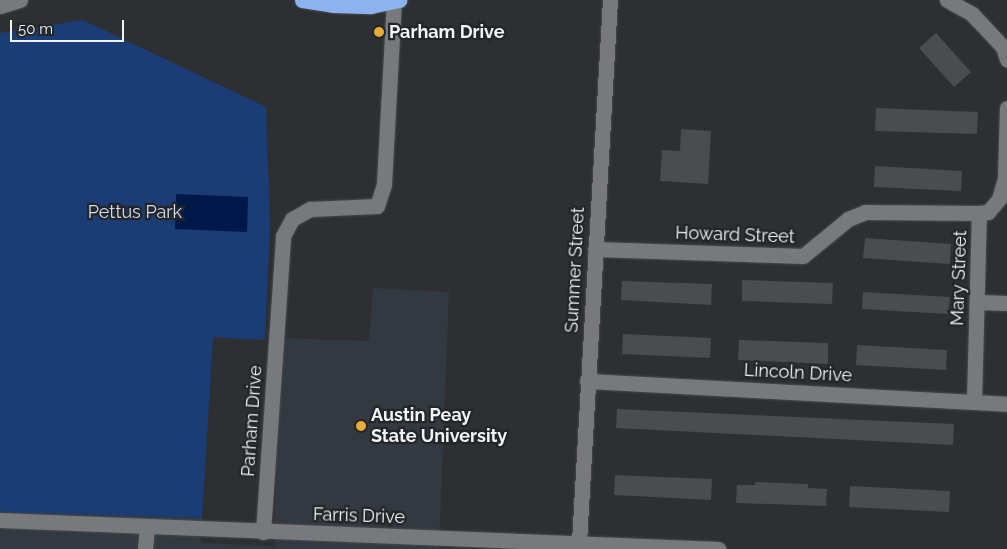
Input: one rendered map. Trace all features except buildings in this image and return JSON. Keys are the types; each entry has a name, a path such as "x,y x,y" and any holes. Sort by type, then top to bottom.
{"highway":[{"path":"302,0 333,6 371,6 396,1"}],"street":[{"path":"0,6 20,0"},
{"name":"Summer Street","path":"579,542 594,249 610,0"},
{"path":"947,0 972,14 1006,51"},
{"name":"Parham Drive","path":"263,532 283,236 292,219 310,210 377,206 384,184 396,1"},
{"name":"Mary Street","path":"974,401 979,213 988,212 999,199 1005,178 1007,108"},
{"name":"Howard Street","path":"594,249 803,256 848,219 866,212 979,213"},
{"path":"977,302 1007,303"},
{"name":"Lincoln Drive","path":"587,381 1007,404"},
{"name":"Farris Drive","path":"0,520 718,549"},
{"path":"145,549 147,527"}],"shaded area":[{"path":"176,194 248,197 247,232 175,229"},
{"name":"Austin Peay State University","path":"373,288 449,292 439,549 0,549 0,512 202,518 201,543 274,546 281,338 369,341"}],"green space":[{"name":"Pettus Park","path":"83,20 266,107 270,223 265,340 213,337 202,518 0,512 0,33"}],"place":[{"name":"Parham Drive","path":"379,32"},
{"name":"Austin Peay State University","path":"361,426"}]}
